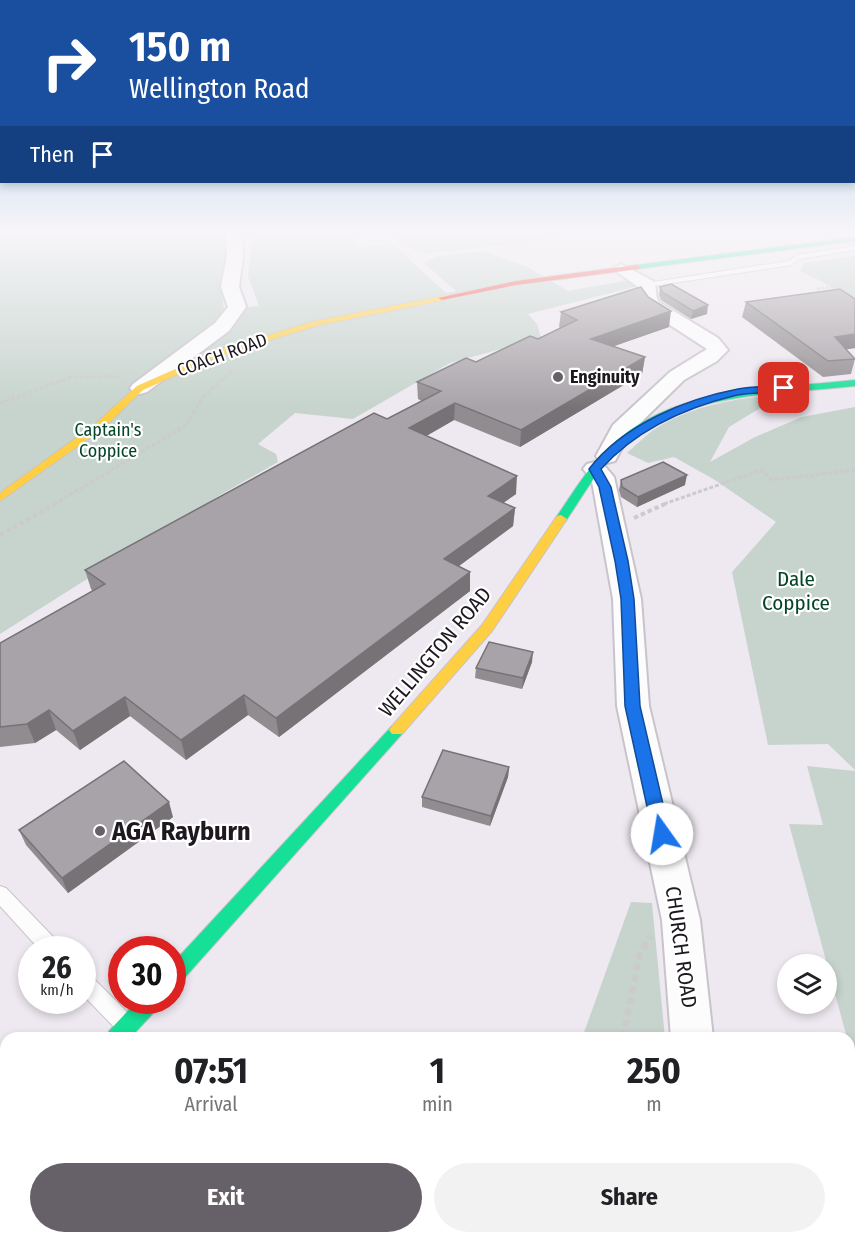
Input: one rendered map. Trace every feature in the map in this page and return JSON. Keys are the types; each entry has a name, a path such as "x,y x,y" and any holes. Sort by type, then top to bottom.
{"street":[{"path":"140,388 222,327 237,307 232,292"},
{"name":"COACH ROAD","path":"0,498 98,427 140,388 220,352 318,323 470,292"},
{"path":"601,462 621,430 677,376 718,350 711,342 653,306 646,296 646,292"},
{"name":"WELLINGTON ROAD","path":"186,963 333,804 487,628 601,462 643,429 702,400 758,390 855,383"},
{"name":"CHURCH ROAD","path":"601,462 602,477 615,528 627,599 633,706 681,920 691,1032"},
{"path":"122,1032 139,1014"}],"lane":[{"path":"0,894 40,936"},
{"path":"96,998 122,1032"}],"path":[{"path":"837,296 855,297"},
{"path":"0,535 110,473 187,426 202,398 268,338"},
{"path":"0,403 71,377 115,376 140,388"},
{"path":"615,528 680,497 760,470 772,480 855,470"},
{"path":"624,1032 640,953 676,898"}],"green space":[{"name":"Captain's Coppice","path":"0,292 222,292 224,310 259,306 254,292 614,292 528,314 537,324 541,338 450,363 353,419 295,413 258,444 276,454 278,462 220,495 0,634"},
{"path":"839,292 855,292 855,302"},
{"name":"Dale Coppice","path":"782,395 729,427 710,462 755,437 802,417 855,407 855,770 828,744 768,745 732,572 776,522 715,480 674,457 648,463 627,453 658,427 691,411 736,400"},
{"path":"807,766 855,771 855,1032 845,1032 837,1001 837,954 824,954 789,824 823,825"},
{"path":"631,902 652,903 664,1032 584,1032"}],"building":[{"path":"625,292 645,292 648,297 671,311 591,339 645,357 521,430 455,403 409,428 517,476 488,496 515,508 444,559 470,572 276,718 244,695 181,740 125,697 73,731 49,710 27,724 0,727 0,643 105,584 85,570 374,413 387,419 441,391 417,382 466,358 476,362 530,336 538,339 577,320 561,312"},
{"path":"662,292 685,292 708,305 693,311"},
{"path":"818,292 845,292 855,299 855,334 835,337 855,359 828,361 746,302"},
{"path":"663,462 687,475 638,497 622,487 621,480"},
{"path":"489,642 533,652 523,678 476,668"},
{"path":"443,750 509,767 491,816 422,797"},
{"name":"AGA Rayburn","path":"124,761 169,802 62,878 19,830"}],"traffic: fast":[{"path":"561,519 594,470 610,453 628,438 669,414 691,405 737,393 855,383"},
{"path":"186,963 397,730"},
{"path":"122,1032 139,1014"}],"traffic: slow":[{"path":"0,498 98,427 140,388 221,352 318,323 442,298"},
{"path":"397,730 487,628 561,519"}],"traffic: jam":[{"path":"442,298 472,292"}],"place":[{"name":"Enginuity","path":"558,377"},
{"name":"AGA Rayburn","path":"100,831"}],"route":[{"path":"662,834 633,706 627,599 622,561 605,487 602,477 595,469 607,456 643,429 702,400 739,392 784,388"}]}
